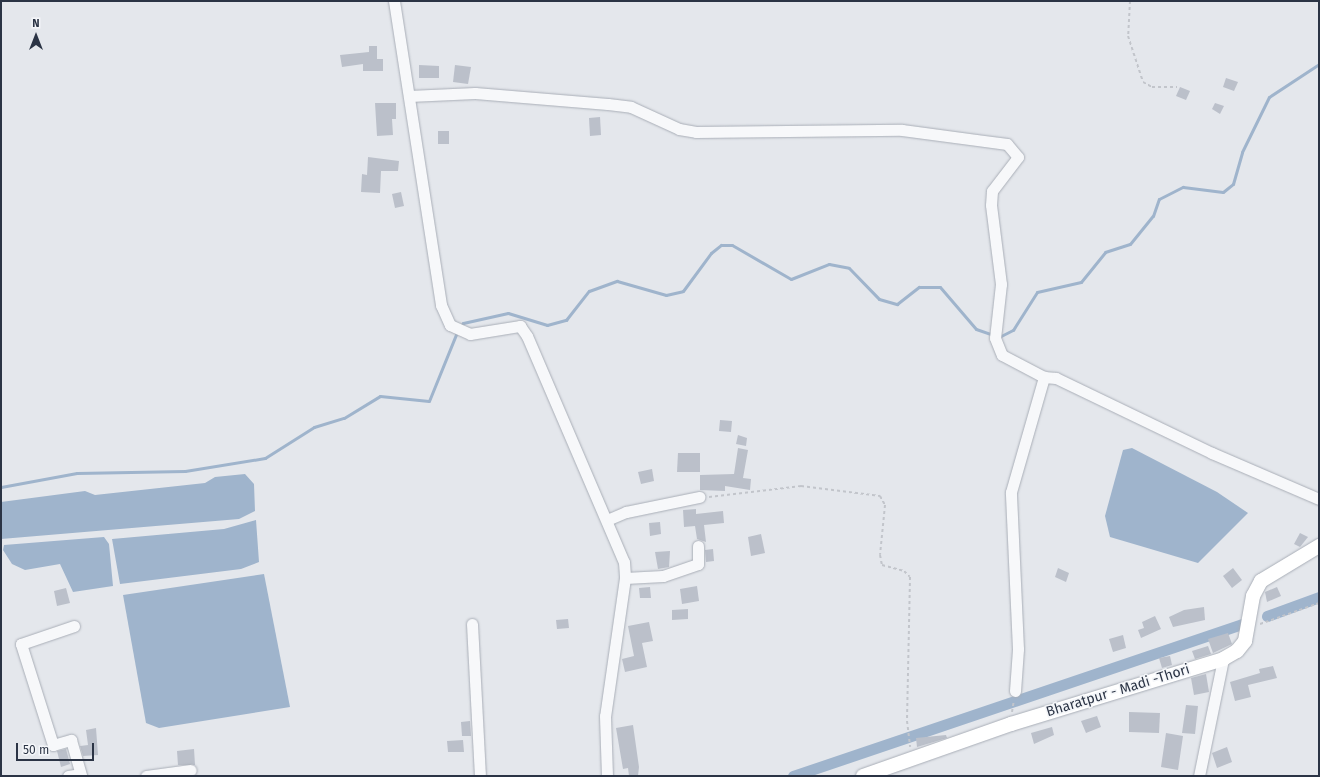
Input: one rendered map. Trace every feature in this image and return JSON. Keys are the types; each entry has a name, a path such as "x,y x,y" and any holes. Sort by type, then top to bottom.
{"main road":[{"name":"Bharatpur - Madi -Thori","path":"863,776 1011,724 1223,659 1237,651 1250,628 1253,596 1261,581 1319,546"}],"street":[{"path":"394,1 441,305 450,325 470,334 520,326 527,336 624,562 625,578 605,716 607,776"},
{"path":"409,96 474,93 608,104 631,107 679,129 696,132 902,130 1007,144 1018,157 992,191 991,205 1001,284 995,338 1002,354 1044,377 1056,378 1212,453 1319,499"},
{"path":"1015,691 1018,649 1011,492 1044,377"},
{"path":"607,520 626,512 699,497"},
{"path":"625,578 663,576 698,564 698,546"},
{"path":"472,624 480,776"},
{"path":"68,776 81,775 71,740 53,745 21,644 74,626"},
{"path":"1199,776 1223,659"},
{"path":"146,776 191,770"}],"path":[{"path":"1130,1 1128,36 1143,82 1152,88 1177,87"},
{"path":"699,497 801,486 880,496 885,505 880,555 882,565 904,571 910,577 907,721 910,746"},
{"path":"1250,628 1319,603"}],"water":[{"path":"1132,448 1217,492 1248,513 1198,563 1110,537 1105,516 1123,450"},
{"path":"245,474 254,484 255,511 239,519 1,539 1,502 85,491 95,495 205,483 215,477"},
{"path":"256,520 259,562 241,569 120,584 112,539 224,529"},
{"path":"104,537 109,544 113,586 73,592 60,564 25,570 12,564 3,550 4,545"},
{"path":"264,574 290,707 159,728 146,723 123,595"}],"building":[{"path":"369,46 377,46 377,59 383,59 383,71 363,71 363,64 342,67 340,55 369,52"},
{"path":"419,65 439,66 439,78 419,78"},
{"path":"455,65 471,67 468,84 453,82"},
{"path":"1226,78 1238,82 1234,91 1223,87"},
{"path":"1180,87 1190,91 1186,100 1176,96"},
{"path":"375,103 396,103 396,119 392,119 393,135 377,136"},
{"path":"1215,103 1224,106 1220,114 1212,109"},
{"path":"600,117 601,135 590,136 589,118"},
{"path":"438,131 449,131 449,144 438,144"},
{"path":"368,157 399,161 398,171 381,171 380,193 361,192 362,174 367,175"},
{"path":"401,192 404,206 395,208 392,194"},
{"path":"720,420 732,421 731,432 719,431"},
{"path":"738,435 747,438 746,446 736,444"},
{"path":"738,448 748,450 743,478 751,479 750,490 725,486 725,491 700,490 700,475 734,474"},
{"path":"678,453 700,453 700,472 677,472"},
{"path":"652,469 654,481 641,484 638,472"},
{"path":"696,509 696,514 723,511 724,523 704,525 706,542 697,539 695,526 684,527 683,510"},
{"path":"660,522 661,534 650,536 649,523"},
{"path":"1300,533 1308,537 1300,547 1294,544"},
{"path":"761,534 765,553 751,556 748,537"},
{"path":"713,549 714,561 706,562 705,550"},
{"path":"670,551 669,567 658,569 655,552"},
{"path":"1058,568 1069,573 1066,582 1055,577"},
{"path":"1233,568 1242,580 1232,588 1223,576"},
{"path":"697,586 699,601 682,604 680,589"},
{"path":"650,587 651,598 640,598 639,588"},
{"path":"1277,587 1281,596 1267,602 1265,592"},
{"path":"66,588 70,603 57,606 54,591"},
{"path":"1204,607 1205,620 1173,627 1169,617 1184,610"},
{"path":"688,609 688,619 672,620 672,610"},
{"path":"1155,616 1161,629 1141,638 1138,630 1144,628 1142,622"},
{"path":"568,619 569,628 557,629 556,620"},
{"path":"649,622 653,641 642,643 647,667 625,672 622,659 634,656 628,626"},
{"path":"1228,633 1232,644 1213,653 1208,639"},
{"path":"1123,635 1126,648 1113,652 1109,639"},
{"path":"1208,646 1211,654 1195,659 1192,651"},
{"path":"1170,656 1172,665 1162,668 1159,658"},
{"path":"1273,666 1277,678 1248,685 1251,697 1235,701 1230,682 1260,673 1259,669"},
{"path":"1206,674 1209,692 1194,695 1191,678"},
{"path":"1186,705 1198,706 1195,734 1182,733"},
{"path":"1129,712 1160,713 1159,733 1129,732"},
{"path":"1097,716 1101,727 1086,733 1081,721"},
{"path":"470,721 471,736 462,736 461,722"},
{"path":"633,725 639,767 638,776 629,776 628,768 623,769 616,728"},
{"path":"1052,727 1054,735 1034,744 1031,733"},
{"path":"96,728 98,755 83,756 80,746 88,745 86,730"},
{"path":"1166,733 1183,736 1178,770 1161,767"},
{"path":"946,735 947,738 917,747 916,738"},
{"path":"463,740 464,752 448,752 447,741"},
{"path":"1227,747 1232,762 1217,768 1212,753"},
{"path":"66,749 70,764 61,767 57,751"},
{"path":"194,749 195,765 178,765 177,751"}],"waterway":[{"path":"999,337 1013,330 1037,292 1081,282 1105,252 1130,244 1153,216 1159,199 1183,187 1223,192 1233,184 1242,152 1269,97 1319,64"},
{"path":"460,327 463,323 508,313 547,325 566,320 589,291 617,281 666,295 683,291 711,253 721,245 732,245 791,279 829,264 849,268 879,299 897,304 919,287 940,287 976,329 993,335"},
{"path":"1,487 77,473 185,471 265,458 314,427 344,418 380,396 429,401 457,332"},
{"path":"1267,616 1319,597"},
{"path":"793,776 1244,623"}]}
